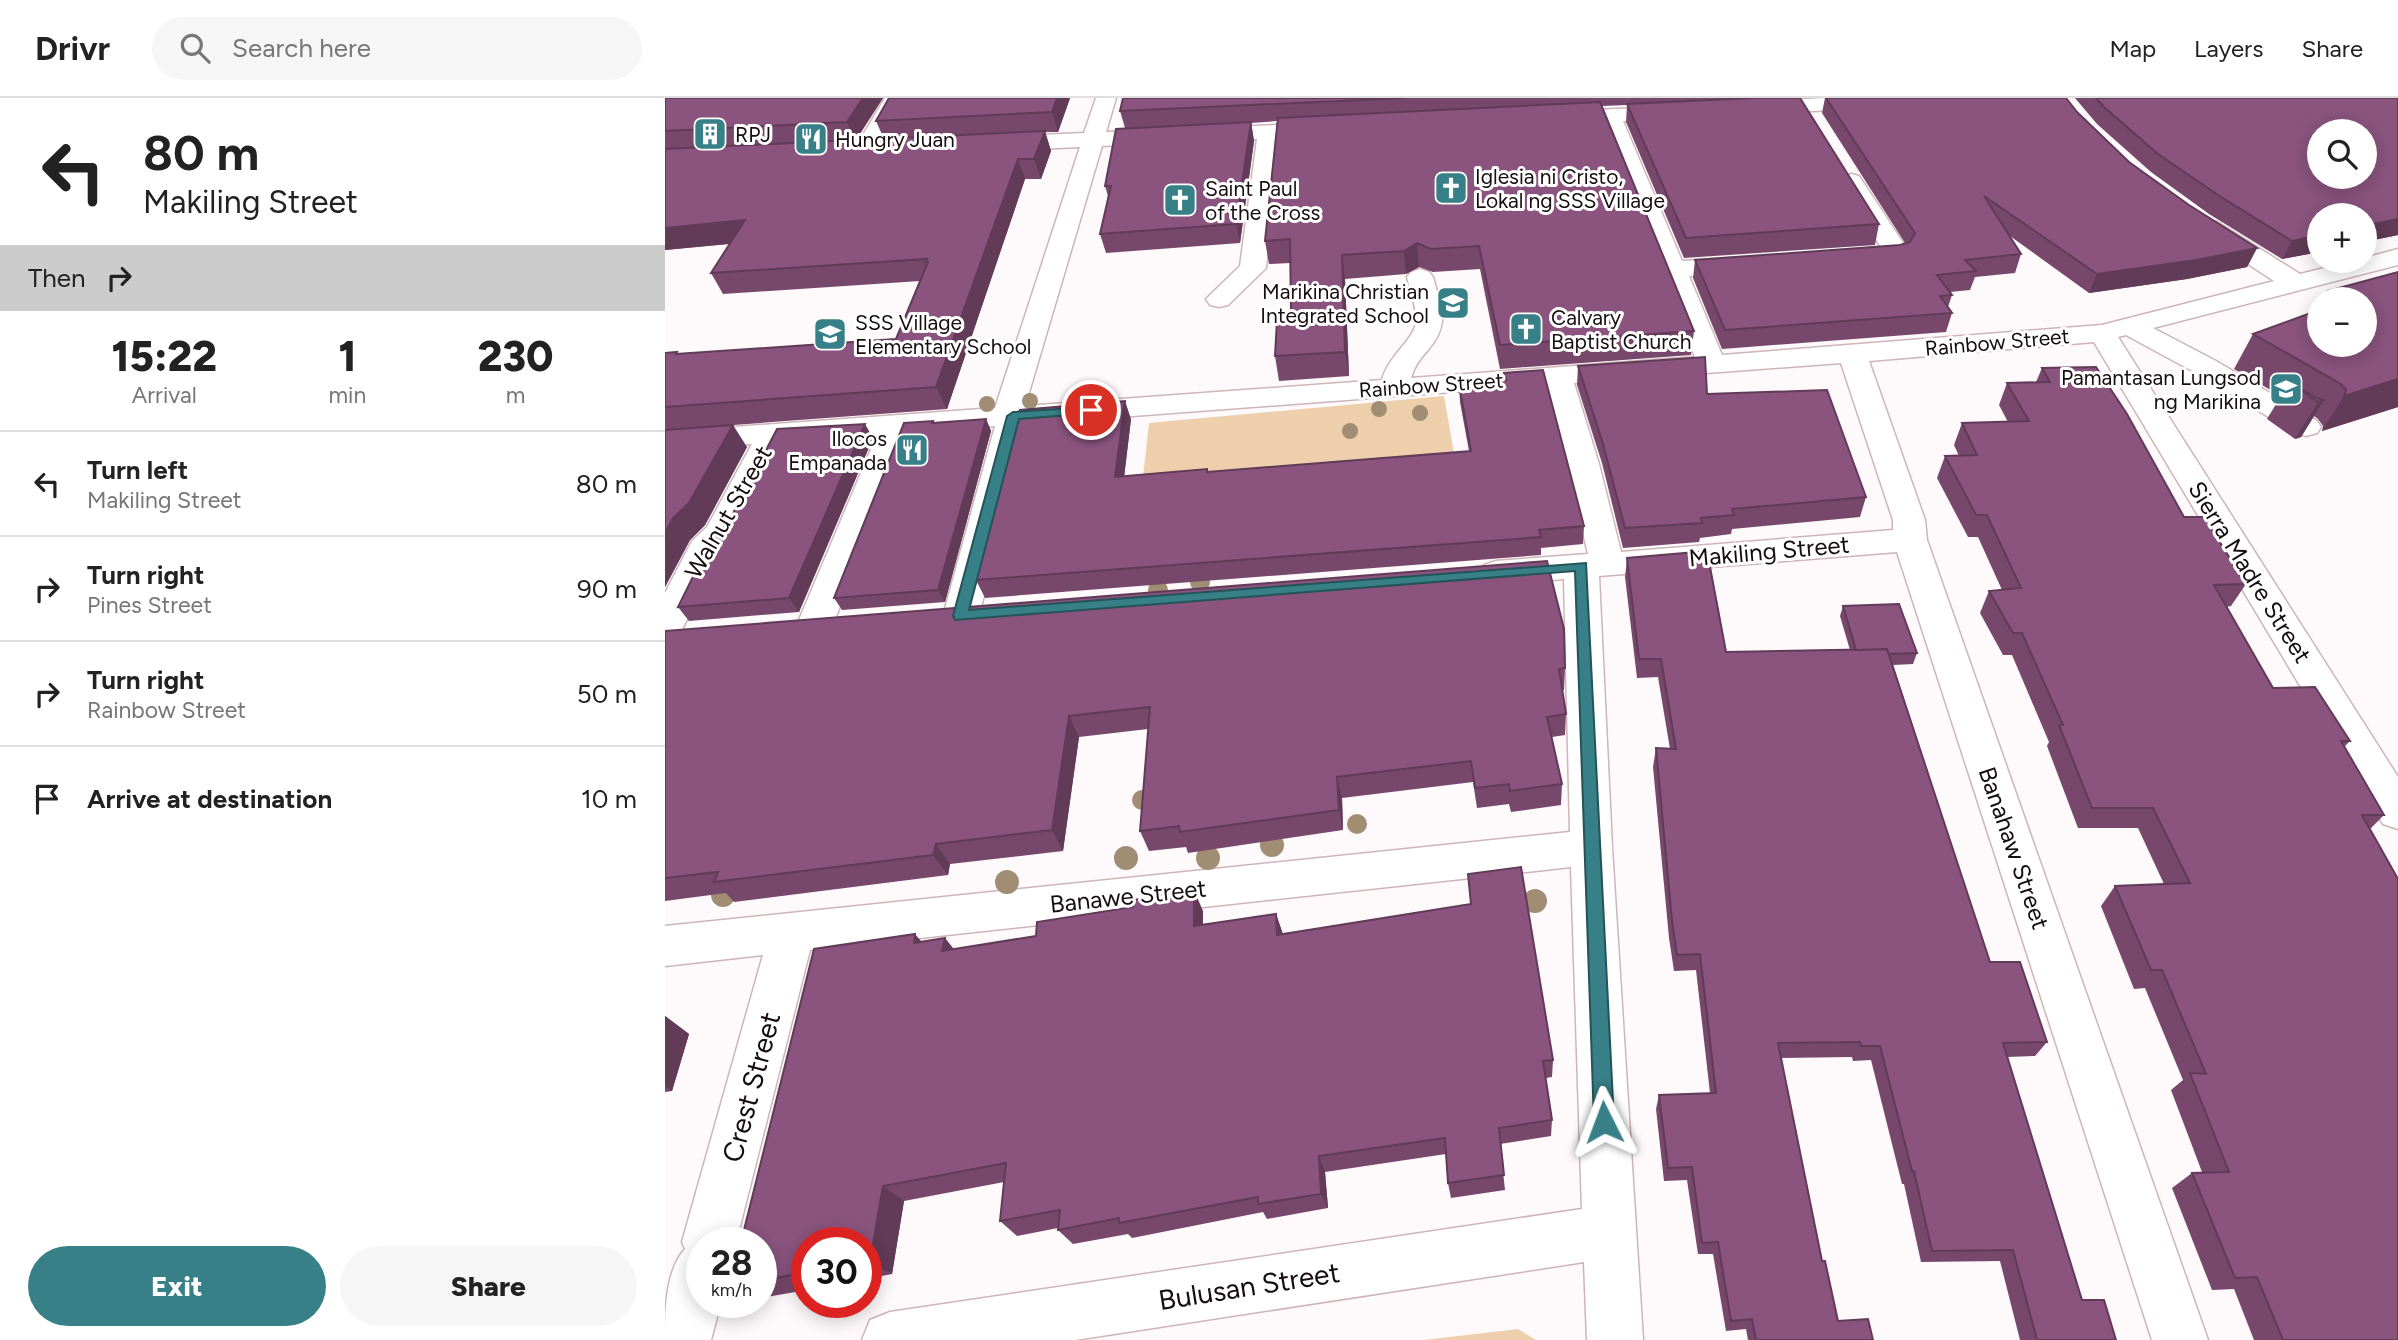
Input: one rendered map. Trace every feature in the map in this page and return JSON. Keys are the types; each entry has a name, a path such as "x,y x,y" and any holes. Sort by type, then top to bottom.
{"street":[{"path":"865,150 895,98"},
{"path":"1000,613 946,617 1106,98"},
{"path":"1734,109 1803,105 1834,100 1953,98"},
{"path":"1803,105 1817,127"},
{"path":"1531,120 1692,111"},
{"path":"1610,116 1711,364"},
{"path":"971,145 1353,128"},
{"path":"1219,299 1253,268 1268,132"},
{"path":"839,151 891,149"},
{"path":"1835,259 1889,256 1896,252 1838,161"},
{"path":"2186,212 2294,282"},
{"name":"Rainbow Street","path":"2377,262 2398,257"},
{"path":"1672,270 1767,264"},
{"name":"Rainbow Street","path":"665,441 1852,354 2115,330 2331,273"},
{"path":"2376,273 2398,279"},
{"path":"1395,388 1397,371 1403,358 1423,338 1430,324 1420,277"},
{"path":"2115,330 2218,362 2306,428"},
{"name":"Sierra Madre Street","path":"2115,330 2398,812"},
{"name":"Banahaw Street","path":"1852,354 1909,520 1909,540 2180,1340"},
{"path":"1557,376 1583,464 1594,565 1591,847 1615,1340"},
{"path":"853,624 800,628 896,425"},
{"name":"Walnut Street","path":"674,635 704,549 720,534 773,433"},
{"name":"Makiling Street","path":"1459,576 1909,540"},
{"name":"Banawe Street","path":"665,946 1591,847"},
{"name":"Crest Street","path":"713,1227 792,932"},
{"name":"Bulusan Street","path":"890,1340 1609,1231"},
{"path":"683,1340 689,1318"}],"shaded area":[{"path":"1444,396 1456,465 1141,495 1149,423"},
{"path":"1518,1329 1536,1340 1424,1340"}],"building":[{"path":"665,98 863,98 847,122 665,131"},
{"path":"889,98 1057,98 1052,112 876,121"},
{"path":"1123,98 1406,98 1120,111"},
{"path":"1800,98 1879,224 1686,238 1627,104"},
{"path":"1826,98 2066,98 2129,162 2189,205 2257,248 2097,274 1984,196 2021,254 1965,260 1976,271 1937,275 1952,295 1940,296 1952,313 1725,330 1695,260 1900,245 1910,242 1915,233"},
{"path":"2096,98 2398,98 2398,219 2377,223 2377,203 2307,203 2307,238 2292,241 2158,154"},
{"path":"1600,102 1694,331 1500,345 1479,246 1431,249 1417,243 1404,251 1342,255 1345,352 1275,356 1277,320 1291,312 1290,239 1265,241 1278,118"},
{"name":"Saint Paul of the Cross","path":"1251,122 1236,224 1100,234 1111,186 1105,186 1116,129"},
{"path":"1045,131 1034,159 1018,159 936,387 665,407 665,353 896,339 928,262 925,262 927,259 711,273 745,220 665,228 665,149"},
{"path":"2398,272 2398,379 2344,396 2346,390 2341,384 2253,334 2307,314 2307,357 2377,357 2377,287 2343,287"},
{"path":"1705,357 1707,394 1827,390 1866,497 1732,509 1734,515 1701,518 1702,523 1625,528 1603,444 1578,366"},
{"path":"2096,367 2127,414 2184,517 2204,517 2246,584 2214,585 2273,688 2315,687 2350,741 2341,741 2384,815 2362,815 2398,879 2398,1340 2283,1340 2257,1277 2235,1278 2192,1173 2229,1172 2190,1073 2206,1074 2162,970 2151,970 2115,886 2190,883 2153,808 2092,808 2059,725 2063,725 2022,633 2013,633 1989,591 2021,588 1987,515 1976,515 1945,456 1977,455 1962,423 2029,421 2007,383 2050,382 2042,368"},
{"path":"1543,370 1584,526 1539,530 1541,537 976,580 1020,410 1125,401 1115,477 1207,469 1207,472 1471,451 1459,384 1506,380 1504,373"},
{"path":"2289,382 2317,398 2324,400 2318,402"},
{"path":"986,419 938,590 834,598 904,423"},
{"path":"865,424 789,598 678,607 710,542 729,521 777,429"},
{"path":"733,425 689,503 673,518 665,533 665,430"},
{"path":"1707,551 1726,652 1887,649 1990,962 2020,962 2047,1042 2003,1043 2082,1300 2104,1300 2116,1340 2037,1340 2013,1250 1932,1251 1914,1171 1880,1046 1861,1046 1860,1042 1778,1043 1822,1261 1825,1261 1838,1321 1868,1319 1873,1340 1756,1340 1752,1319 1731,1321 1718,1242 1702,1243 1692,1167 1668,1168 1659,1095 1716,1093 1700,954 1677,955 1672,921 1656,748 1676,749 1661,659 1639,659 1627,558"},
{"path":"1547,561 1564,629 1565,668 1559,669 1566,714 1547,717 1562,784 1510,791 1509,784 1475,788 1471,761 1337,777 1339,810 1180,832 1179,826 1140,831 1150,707 1069,716 1052,830 936,844 933,855 714,882 718,872 665,878 665,631"},
{"path":"1899,604 1917,653 1889,654 1887,649 1856,650 1843,606"},
{"path":"1521,867 1553,1060 1543,1061 1552,1120 1499,1128 1504,1175 1448,1183 1445,1138 1319,1156 1321,1194 1258,1204 1258,1197 1119,1223 1119,1218 1058,1230 1060,1210 1000,1221 1006,1163 883,1186 876,1227 791,1227 791,1275 777,1278 777,1227 745,1227 814,949 915,934 914,943 945,938 942,951 1036,936 1037,922 1133,907 1133,900 1194,890 1194,926 1276,914 1277,935 1471,904 1468,874"}],"place":[{"name":"RPJ","path":"710,134"},
{"name":"Hungry Juan","path":"811,139"},
{"name":"Iglesia ni Cristo, Lokal ng SSS Village","path":"1451,188"},
{"name":"Saint Paul of the Cross","path":"1180,200"},
{"name":"Marikina Christian Integrated School","path":"1453,303"},
{"name":"Calvary Baptist Church","path":"1526,329"},
{"name":"SSS Village Elementary School","path":"830,334"},
{"name":"Pamantasan Lungsod ng Marikina","path":"2286,389"},
{"name":"Ilocos Empanada","path":"912,450"}],"route":[{"path":"1091,410 1013,416 961,616 1581,566 1604,1122"}]}
